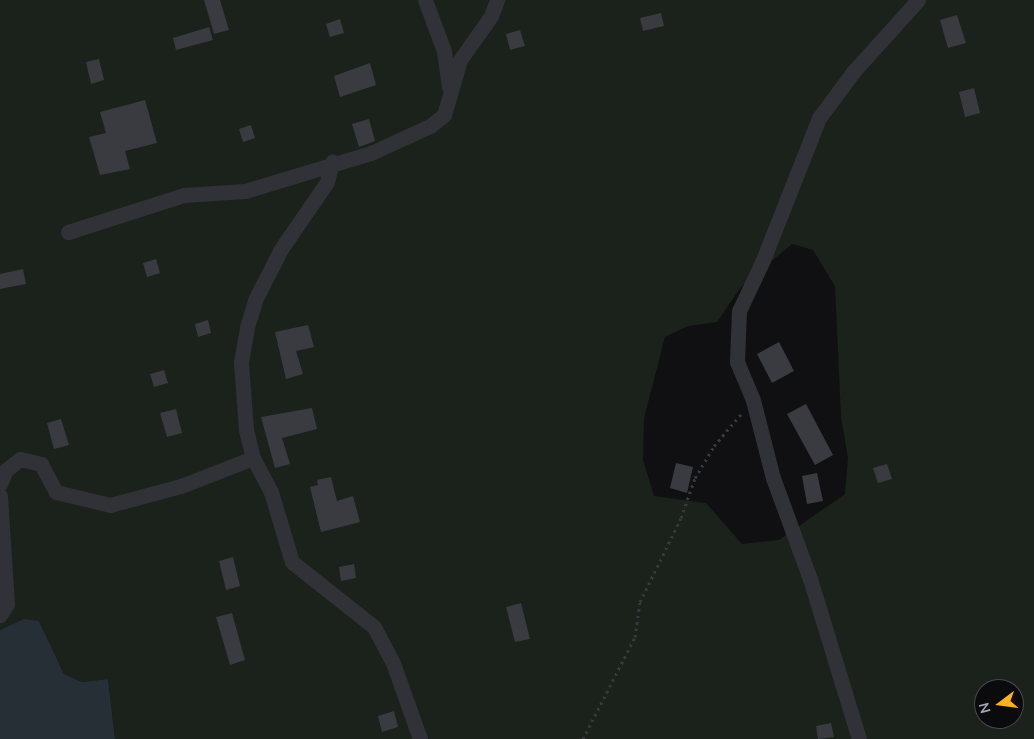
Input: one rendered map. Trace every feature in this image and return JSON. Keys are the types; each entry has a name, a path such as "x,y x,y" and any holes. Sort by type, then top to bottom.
{"street":[{"path":"425,0 444,51 450,91"},
{"path":"68,232 184,196 245,191 332,162 371,153 430,126 444,114 460,60 491,16 497,0"},
{"path":"859,739 810,579 774,478 753,400 737,362 739,311 746,292 764,260 819,118 853,72 918,0"},
{"path":"332,162 327,182 281,249 254,300 247,326 241,362 246,429 253,458 271,492 292,562 374,627 393,663 420,739"},
{"path":"0,484 6,470 20,460 41,464 56,492 110,506 181,486 253,458"},
{"path":"0,496 7,604 0,616"}],"path":[{"path":"583,739 635,637 640,602 681,518 695,478 714,446 753,400"}],"shaded area":[{"path":"0,0 1034,0 1034,739 115,739 108,679 82,682 64,674 39,621 0,630","holes":["792,244 813,250 835,286 841,416 848,458 845,494 779,540 742,544 706,503 654,496 643,460 644,418 665,337 688,326 717,322 741,287"]},
{"path":"24,619 39,621 64,674 82,682 108,679 115,739 0,739 0,630"}],"building":[{"path":"204,0 220,0 229,30 214,34"},
{"path":"661,13 664,26 643,31 640,18"},
{"path":"957,15 966,43 948,48 940,20"},
{"path":"340,19 344,33 330,37 326,24"},
{"path":"209,27 213,40 176,50 173,38"},
{"path":"520,30 525,46 510,50 506,34"},
{"path":"99,59 104,80 91,84 86,62"},
{"path":"370,63 376,85 340,97 334,76"},
{"path":"974,88 980,113 965,117 959,92"},
{"path":"145,100 157,143 125,151 130,169 100,175 89,137 106,133 100,112"},
{"path":"369,119 375,141 359,147 352,124"},
{"path":"251,125 255,138 243,142 239,129"},
{"path":"156,259 160,273 147,277 143,263"},
{"path":"23,269 26,284 0,289 0,274"},
{"path":"208,320 211,333 198,337 195,324"},
{"path":"308,325 314,347 296,351 303,374 286,379 275,332"},
{"path":"779,342 794,371 772,383 757,354"},
{"path":"164,370 168,383 154,387 150,374"},
{"path":"806,404 833,455 815,465 787,414"},
{"path":"312,408 317,429 282,438 290,464 275,468 261,417"},
{"path":"176,409 182,433 167,437 160,413"},
{"path":"61,419 69,445 54,449 47,423"},
{"path":"676,463 693,467 687,493 670,488"},
{"path":"887,464 892,479 878,483 873,468"},
{"path":"817,473 823,501 807,504 802,476"},
{"path":"331,477 337,501 353,496 360,522 321,532 310,487 318,485 317,480"},
{"path":"233,557 240,586 226,590 219,561"},
{"path":"354,564 356,578 341,581 339,567"},
{"path":"521,603 530,639 515,642 506,607"},
{"path":"232,613 245,660 230,665 216,617"},
{"path":"394,711 398,727 382,732 378,716"},
{"path":"831,723 834,737 818,739 816,726"}]}
